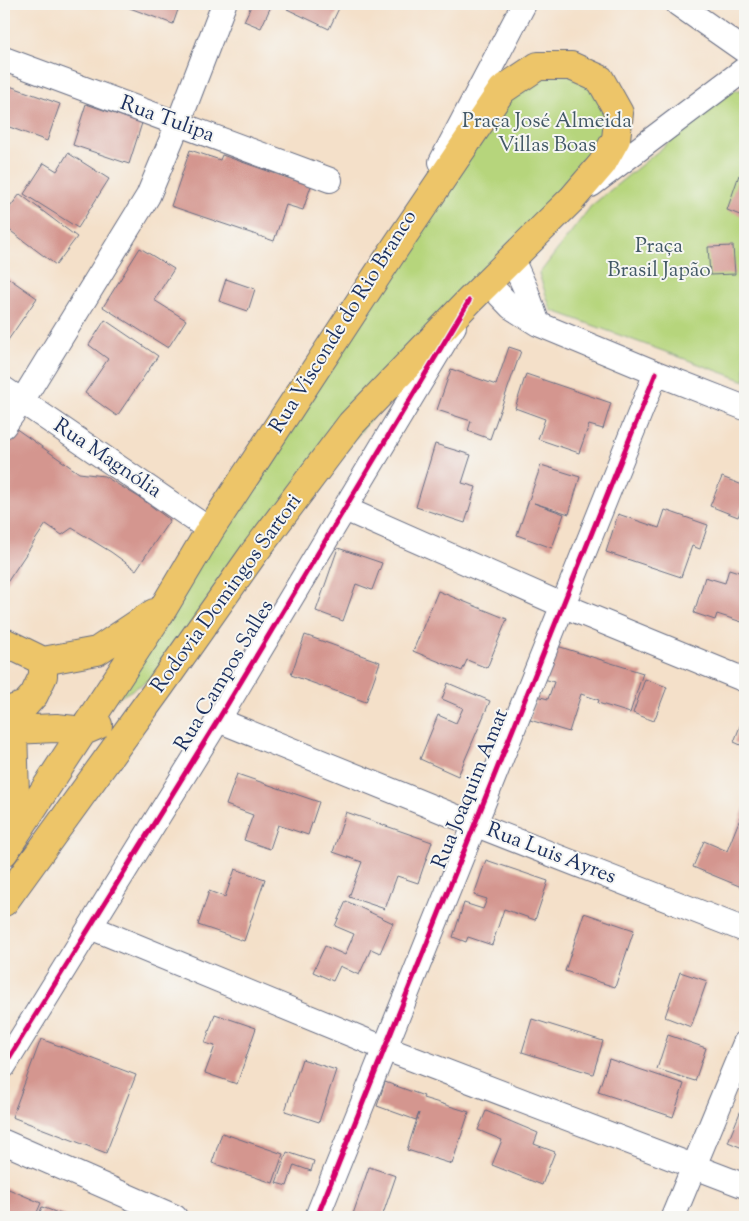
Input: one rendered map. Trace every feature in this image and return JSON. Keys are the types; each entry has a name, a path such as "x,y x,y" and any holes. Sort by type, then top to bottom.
{"main road":[{"path":"397,246 502,90 538,66 571,66 600,79 619,113 616,139 602,164 572,199"},
{"name":"Rua Campos Salles","path":"478,292 572,199"},
{"name":"Rua Visconde do Rio Branco","path":"4,852 164,607 210,530 397,246"},
{"name":"Rodovia Domingos Sartori","path":"4,902 254,553 351,424 478,292"},
{"path":"4,642 43,661 97,651 164,607"},
{"path":"4,844 10,830 15,795 8,734 24,705 34,695 43,676 43,661"},
{"path":"8,734 56,728 84,731 122,713 161,685"}],"street":[{"path":"4,426 13,395 148,196 224,4"},
{"name":"Rua Visconde do Rio Branco","path":"397,246 524,4"},
{"path":"678,4 745,51"},
{"name":"Rua Tulipa","path":"4,59 330,180"},
{"name":"Rua Campos Salles","path":"572,199 745,69"},
{"path":"512,259 538,324"},
{"path":"478,292 511,307 538,324 745,408"},
{"name":"Rua Campos Salles","path":"4,1066 218,720 478,292"},
{"name":"Rua Joaquim Amat","path":"317,1217 656,373"},
{"name":"Rua Magnólia","path":"13,395 210,530"},
{"path":"345,509 562,605 745,680"},
{"name":"Rua Luis Ayres","path":"218,720 474,824 745,930"},
{"path":"90,927 384,1048 745,1186"},
{"path":"673,1217 745,1044"},
{"path":"4,1142 175,1217"}],"green space":[{"name":"Praça José Almeida Villas Boas","path":"540,69 598,82 613,138 468,299 170,668 108,704 505,93"},
{"name":"Praça Brasil Japão","path":"733,90 745,90 745,381 551,310 539,274 591,206"}],"building":[{"path":"119,4 180,4 173,24"},
{"path":"252,4 272,4 261,28 244,21"},
{"path":"289,4 341,4 329,29 287,9"},
{"path":"4,84 60,104 47,141 4,125"},
{"path":"86,104 142,123 129,164 73,145"},
{"path":"190,150 220,160 222,155 311,186 303,210 286,205 274,241 171,206"},
{"path":"68,153 109,179 78,228 24,194 44,163 57,171"},
{"path":"739,175 745,177 745,217 727,210"},
{"path":"20,194 77,237 56,265 4,226 4,215"},
{"path":"733,246 735,274 710,275 708,247"},
{"path":"140,248 174,269 154,300 186,320 168,348 103,307"},
{"path":"4,275 37,298 4,346"},
{"path":"226,279 255,289 248,311 219,301"},
{"path":"105,320 158,356 117,416 85,393 108,359 89,345"},
{"path":"509,347 521,351 490,439 468,431 471,421 437,410 451,369 496,385"},
{"path":"526,374 611,403 603,429 589,425 579,453 538,439 545,419 515,408"},
{"path":"15,428 79,473 104,476 142,499 170,520 136,570 72,528 62,535 46,524 4,587 4,442"},
{"path":"435,444 471,455 462,483 476,487 465,523 416,507"},
{"path":"541,465 580,477 569,514 534,503 564,514 552,548 517,535"},
{"path":"722,477 745,486 745,499 738,517 710,506"},
{"path":"665,510 708,525 700,549 692,546 681,577 606,552 618,514 659,528"},
{"path":"338,548 382,563 372,590 356,584 343,621 316,611"},
{"path":"729,569 745,574 745,623 717,614 715,620 694,613 705,577 725,583"},
{"path":"438,591 507,619 487,668 467,660 462,671 413,651"},
{"path":"305,635 380,662 366,702 291,675"},
{"path":"554,645 643,673 630,713 598,703 599,700 581,694 569,732 530,720 537,696 548,699 554,682 544,679"},
{"path":"645,679 667,687 654,721 633,713"},
{"path":"448,683 490,701 458,776 420,759 438,715 456,723 463,708 442,699"},
{"path":"745,713 745,747 734,742"},
{"path":"237,774 319,802 308,835 278,825 270,849 244,840 253,815 226,805"},
{"path":"745,806 744,888 693,867 704,841 727,851"},
{"path":"346,812 432,842 418,883 397,876 385,909 349,897 362,862 333,852"},
{"path":"486,860 548,881 535,920 504,909 492,945 468,937 466,942 453,937 464,903 483,909 487,899 474,895"},
{"path":"235,869 265,879 244,941 198,925 209,891 225,897"},
{"path":"346,901 393,923 380,953 371,949 359,975 340,966 333,981 313,972 325,946 345,955 354,934 335,926"},
{"path":"584,913 634,930 615,987 565,971"},
{"path":"680,972 707,981 691,1027 665,1017"},
{"path":"215,1014 256,1028 237,1084 205,1073 215,1046 205,1043"},
{"path":"532,1019 603,1041 593,1074 522,1052"},
{"path":"668,1035 706,1048 695,1081 657,1069"},
{"path":"41,1039 136,1075 106,1153 12,1117"},
{"path":"302,1059 336,1070 319,1122 285,1111"},
{"path":"609,1059 684,1084 673,1117 598,1092"},
{"path":"385,1082 424,1096 423,1098 469,1112 452,1164 407,1150 419,1113 416,1120 377,1106"},
{"path":"745,1100 745,1149 728,1142"},
{"path":"486,1111 538,1133 534,1144 555,1152 542,1185 492,1165 502,1140 478,1130"},
{"path":"222,1133 283,1154 273,1183 212,1163"},
{"path":"287,1152 314,1161 311,1171 294,1165 287,1186 276,1183"},
{"path":"369,1167 396,1176 382,1217 352,1217"},
{"path":"4,1187 41,1203 35,1217 4,1217"},
{"path":"42,1207 69,1217 38,1217"}],"cycle path":[{"path":"4,1066 218,720 469,301"},
{"path":"317,1217 656,373"}]}
